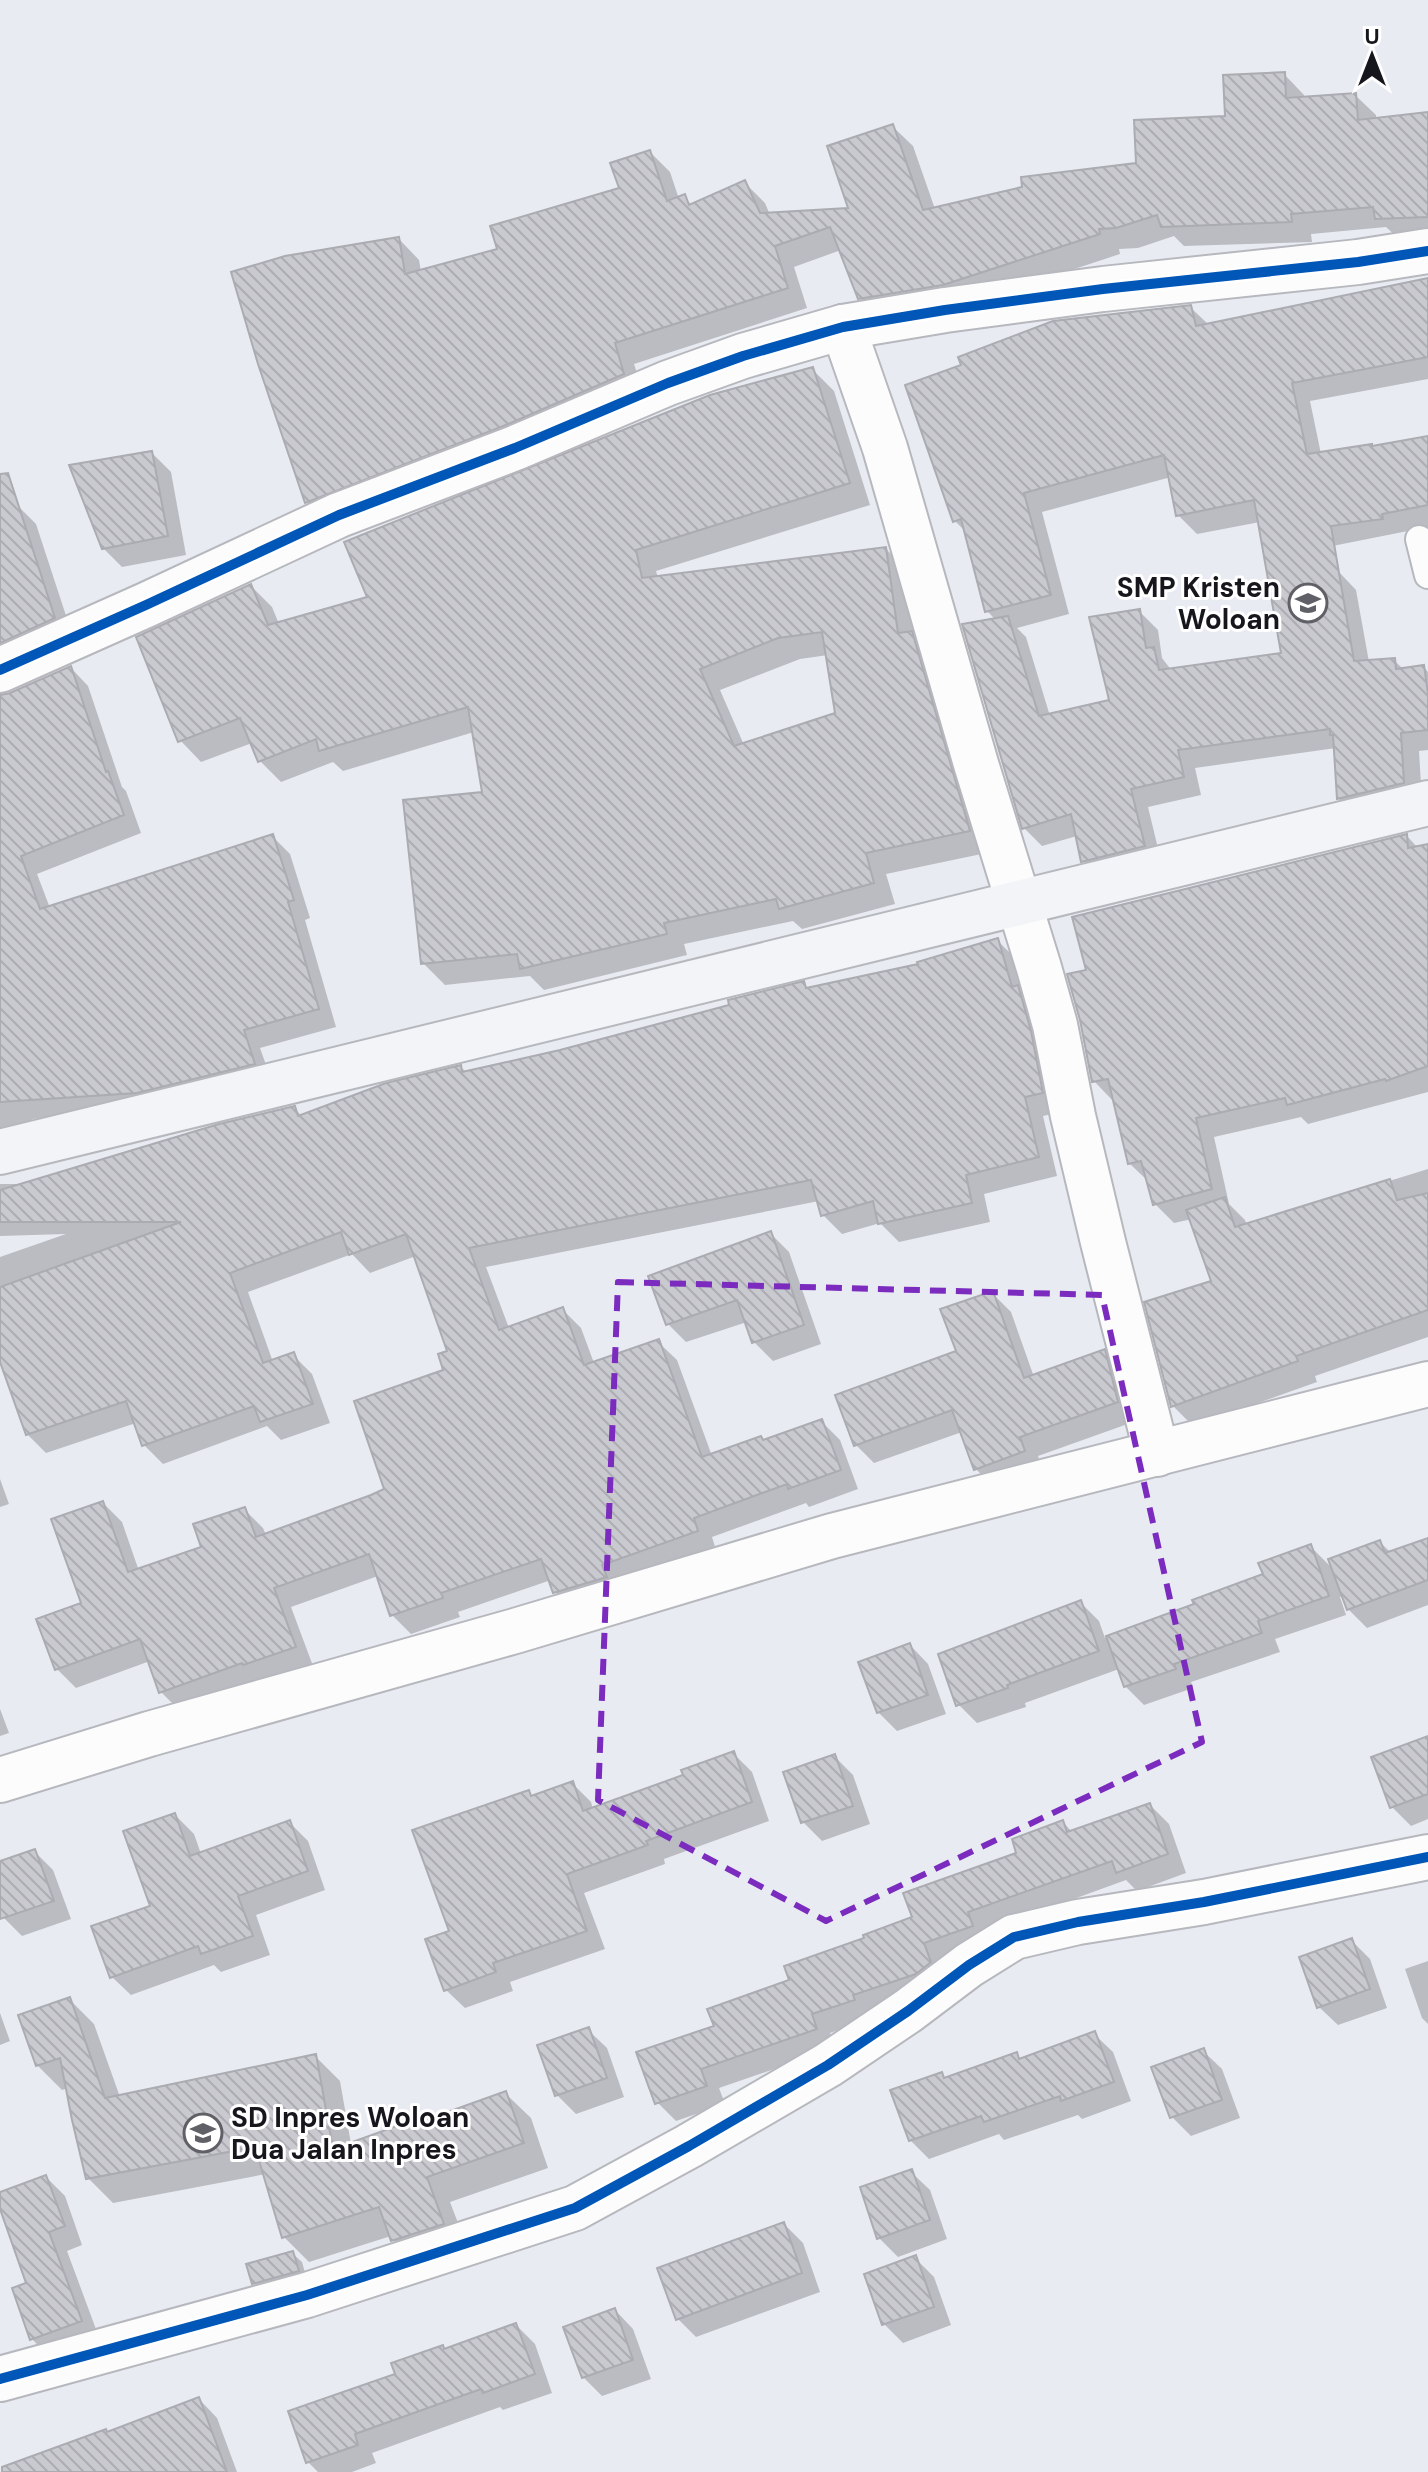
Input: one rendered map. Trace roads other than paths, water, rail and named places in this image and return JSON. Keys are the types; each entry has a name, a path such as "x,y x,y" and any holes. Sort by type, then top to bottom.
{"main road":[{"path":"0,1152 489,1030 834,950 1428,803"}],"street":[{"path":"0,670 339,515 743,356 843,327 945,310 1103,289 1358,262 1428,251"},
{"path":"843,327 885,448 1055,1025 1073,1116 1157,1454"},
{"path":"0,1780 832,1536 1428,1384"},
{"path":"0,2379 307,2295 575,2208 828,2065 969,1965 1014,1937 1078,1922 1204,1902 1428,1857"}],"lane":[{"path":"1419,539 1428,575"}],"place":[{"name":"SMP Kristen Woloan","path":"1308,603"},
{"name":"SD Inpres Woloan Dua Jalan Inpres","path":"203,2133"}]}
